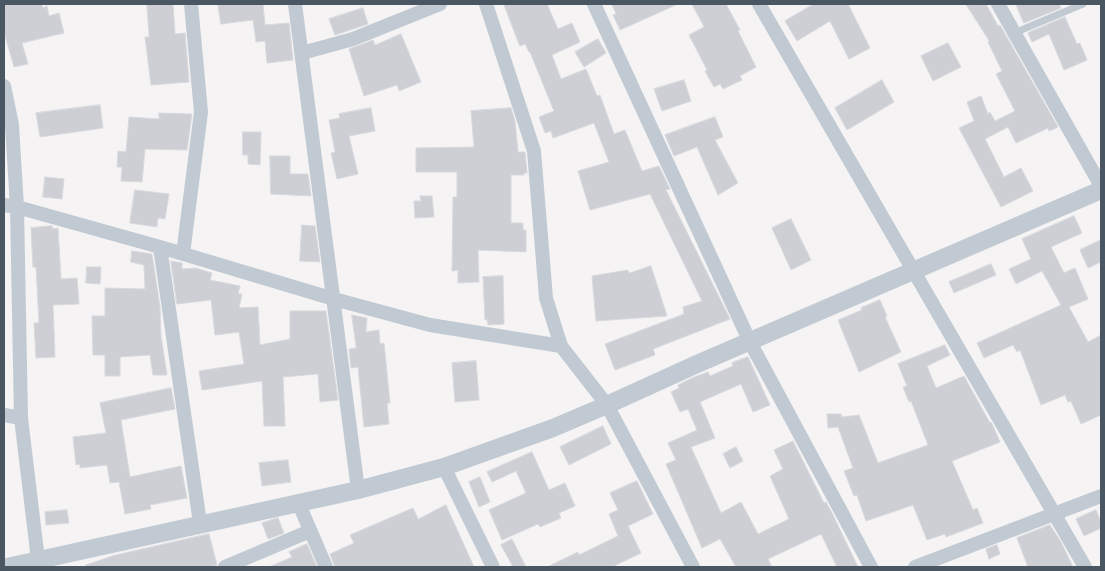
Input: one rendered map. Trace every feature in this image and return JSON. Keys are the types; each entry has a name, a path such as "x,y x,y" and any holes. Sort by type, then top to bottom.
{"street":[{"path":"183,254 201,112 191,4"},
{"path":"295,4 358,490"},
{"path":"302,53 353,39 440,4"},
{"path":"486,4 534,151 546,298 561,346 606,405 694,567"},
{"path":"594,4 750,342 871,567"},
{"path":"759,4 1085,567"},
{"path":"998,4 1101,186"},
{"path":"4,86 12,125 11,206 21,418 38,560"},
{"path":"7,567 200,523 358,490 444,467 553,428 1101,190"},
{"path":"11,206 160,246 334,299 430,325 561,346"},
{"path":"160,246 200,523"},
{"path":"4,415 21,418"},
{"path":"444,467 493,567"},
{"path":"915,567 1101,496"},
{"path":"298,502 326,567"},
{"path":"225,567 310,531"}],"lane":[{"path":"1014,33 1083,4"}],"building":[{"path":"4,4 42,4 43,8 47,6 49,16 59,13 64,33 22,43 28,64 14,67 4,32"},
{"path":"147,4 173,4 175,34 185,33 189,82 151,85 145,37 149,37"},
{"path":"218,4 263,4 265,25 289,23 293,60 267,63 265,41 256,42 253,20 221,24"},
{"path":"504,4 547,4 558,29 572,23 580,42 552,55 561,79 586,69 597,96 600,95 614,134 625,130 642,171 659,166 670,189 666,190 730,319 653,349 655,355 615,370 605,344 684,314 683,307 702,301 650,194 590,210 578,171 609,162 594,123 553,138 551,131 545,133 539,117 554,111 530,52 525,44 520,46"},
{"path":"612,4 678,4 620,30 613,15 616,14"},
{"path":"692,4 726,4 756,67 740,76 742,80 723,89 720,84 714,87 689,35 704,27"},
{"path":"814,4 848,4 870,48 849,59 830,21 797,41 785,21"},
{"path":"966,4 986,4 1058,127 1049,131 1048,128 1016,143 1008,127 985,139 1004,177 1021,168 1033,191 1001,207 959,128 974,121 967,102 981,96 988,114 990,112 995,121 1015,111 996,74 1002,71 989,41"},
{"path":"1016,4 1059,4 1061,8 1024,23"},
{"path":"363,8 368,24 335,35 329,19"},
{"path":"1065,17 1077,44 1080,43 1087,60 1064,70 1049,34 1032,42 1028,33"},
{"path":"401,34 421,82 399,91 397,85 364,96 349,49 373,40 375,45"},
{"path":"598,39 606,53 584,67 575,52"},
{"path":"948,43 961,67 933,81 921,56"},
{"path":"684,80 691,101 662,111 654,89"},
{"path":"882,80 894,102 847,130 835,108"},
{"path":"100,105 103,128 40,137 36,113"},
{"path":"371,108 375,131 349,136 358,174 337,179 331,153 335,152 329,120 340,118 339,114"},
{"path":"511,108 515,121 518,152 525,152 527,173 524,173 524,175 511,175 511,223 523,223 523,230 526,230 526,252 478,250 479,282 458,283 458,270 452,271 453,197 457,197 457,172 416,172 416,148 474,147 471,111"},
{"path":"159,113 192,114 187,150 145,149 142,182 121,181 122,167 117,167 118,151 126,152 129,117 159,119"},
{"path":"715,117 723,137 715,140 738,183 718,195 697,147 674,156 665,135"},
{"path":"243,132 261,132 260,165 248,164 248,155 243,155"},
{"path":"270,156 290,156 290,174 308,174 311,196 271,194"},
{"path":"45,177 64,179 62,199 43,197"},
{"path":"135,190 169,194 165,219 158,218 157,227 130,223"},
{"path":"420,196 432,196 434,217 415,218 414,201 421,201"},
{"path":"1074,216 1082,233 1051,247 1064,273 1075,268 1088,299 1069,307 1088,342 1101,335 1101,415 1081,424 1071,401 1068,402 1065,395 1041,405 1020,350 1017,352 1013,345 984,358 977,343 1061,305 1042,271 1016,284 1009,269 1031,259 1022,239"},
{"path":"791,219 811,260 791,270 772,228"},
{"path":"302,225 315,226 320,262 300,261"},
{"path":"52,226 53,229 58,228 61,279 77,278 79,304 53,305 55,357 36,358 34,323 39,323 36,267 33,267 31,228"},
{"path":"1101,240 1101,262 1088,268 1080,250"},
{"path":"132,251 152,254 167,375 153,375 150,355 120,357 120,376 105,376 105,355 93,355 92,316 105,316 105,288 145,289 144,265 131,262"},
{"path":"171,261 182,263 182,269 196,268 212,273 210,280 240,286 238,294 242,294 239,308 258,307 260,345 290,339 290,311 326,311 338,400 320,402 318,374 283,377 285,426 264,426 262,381 202,390 199,371 244,364 239,332 215,335 211,300 177,304"},
{"path":"991,264 996,275 954,293 949,282"},
{"path":"651,266 667,316 596,321 592,276 628,270 629,273"},
{"path":"87,267 101,267 100,284 86,283"},
{"path":"503,276 504,324 488,325 487,319 485,320 483,277"},
{"path":"880,300 887,316 885,317 901,352 859,372 838,320"},
{"path":"352,315 367,318 366,332 379,330 380,344 384,343 390,403 387,403 389,424 364,427 358,367 351,368 349,349 356,348"},
{"path":"945,345 950,355 927,366 936,388 964,376 991,422 1000,442 952,461 973,510 977,508 983,523 946,537 945,534 927,540 913,505 866,521 857,495 854,496 844,471 853,468 838,427 828,428 827,414 841,414 842,417 859,415 878,463 928,445 911,401 909,402 903,387 907,386 898,364"},
{"path":"748,357 770,405 753,412 741,384 700,402 715,438 691,447 721,513 741,502 758,534 789,519 770,476 783,469 774,450 793,441 824,503 826,502 831,511 858,567 837,567 821,534 768,559 772,567 736,567 720,539 702,548 666,464 676,460 668,443 697,430 688,409 680,412 671,392 679,388 678,385 692,378 708,372 710,376 733,366 732,363"},
{"path":"476,361 479,400 455,402 452,363"},
{"path":"171,388 175,409 121,420 130,477 181,466 187,498 150,505 151,509 125,514 119,482 110,483 107,465 80,468 80,464 76,465 73,437 106,433 100,403"},
{"path":"603,426 611,444 569,465 560,447"},
{"path":"736,447 743,461 730,468 723,454"},
{"path":"532,452 549,490 565,483 575,506 559,513 561,518 540,527 538,524 502,540 489,510 526,493 516,471 492,482 487,472"},
{"path":"288,460 291,482 262,486 259,463"},
{"path":"480,477 490,502 479,507 469,482"},
{"path":"637,481 653,514 628,526 641,553 612,567 547,567 578,552 579,555 618,536 609,514 618,510 610,493"},
{"path":"446,505 474,567 335,567 330,554 354,543 350,535 413,508 418,519"},
{"path":"67,510 69,523 46,525 45,512"},
{"path":"1096,510 1101,522 1101,528 1084,536 1076,519"},
{"path":"278,518 284,533 268,539 262,523"},
{"path":"1050,525 1073,567 1028,567 1017,538"},
{"path":"209,534 217,565 207,567 86,567 86,565 112,556"},
{"path":"512,539 526,567 513,567 501,545"},
{"path":"307,544 317,567 269,567 292,557 289,552"},
{"path":"997,545 1000,554 989,559 986,549"}]}
